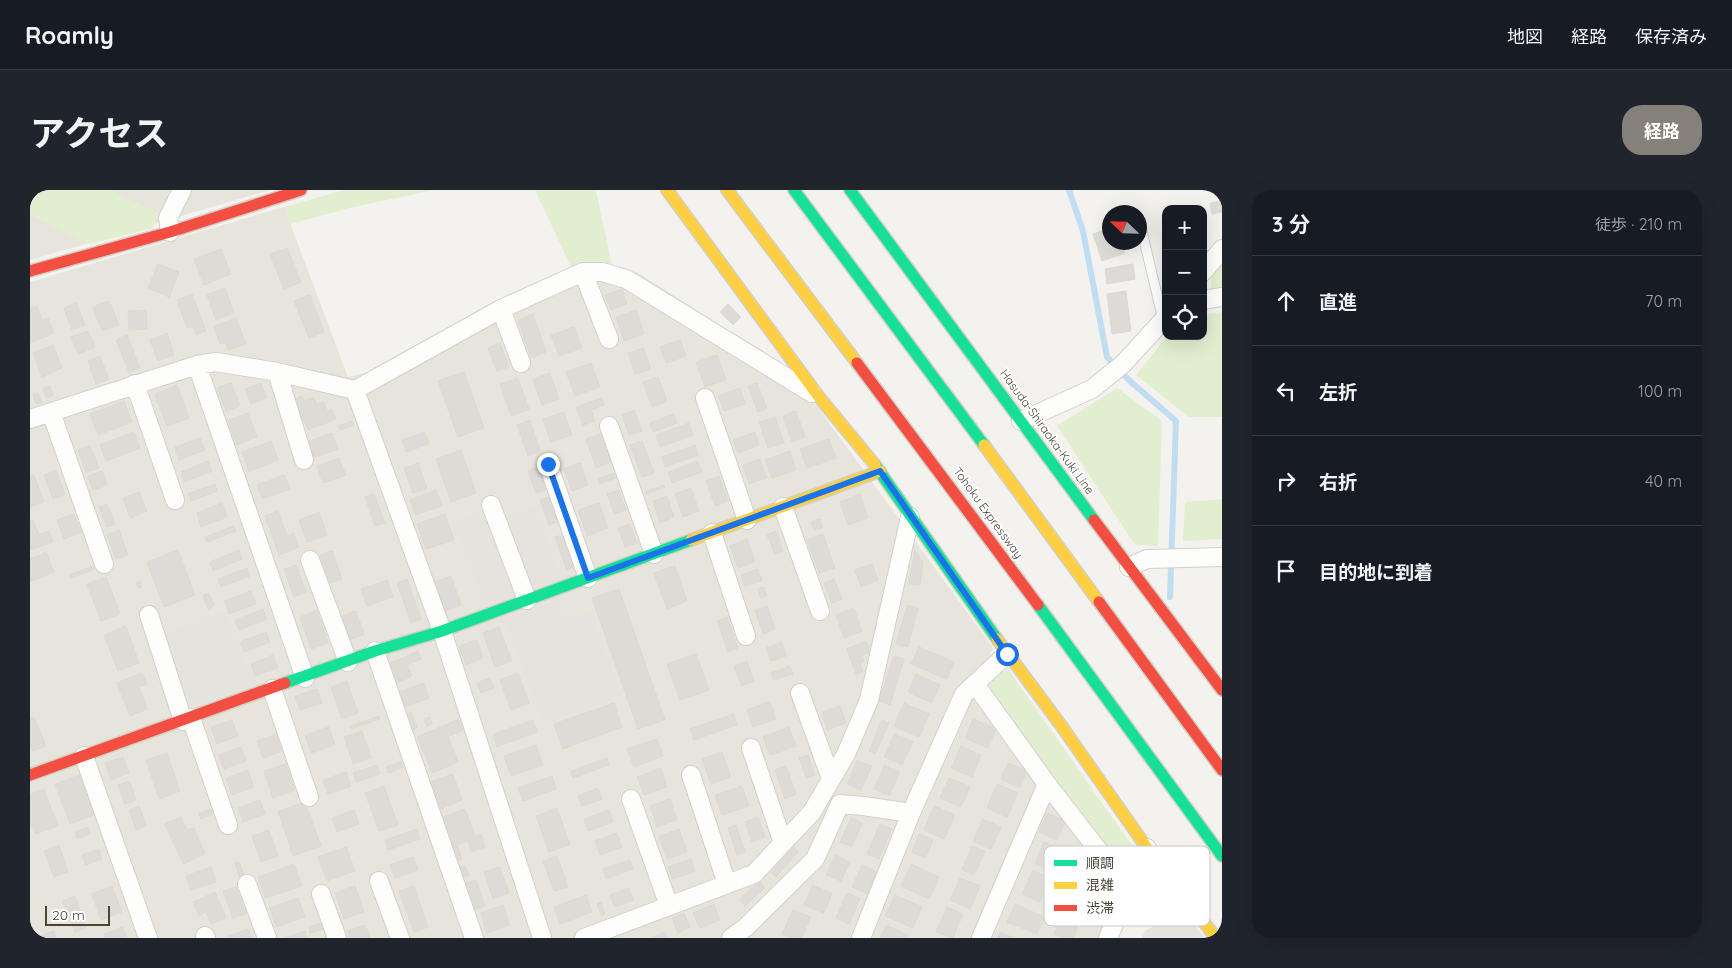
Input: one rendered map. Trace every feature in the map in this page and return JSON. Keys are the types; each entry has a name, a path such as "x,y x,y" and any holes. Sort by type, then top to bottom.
{"main road":[{"path":"30,271 170,232 301,190"},
{"path":"667,190 819,397 880,471 910,517 1007,654 1060,724 1146,846"},
{"name":"Tohoku Expressway","path":"727,190 956,494 1222,856"},
{"path":"794,190 1222,770"},
{"name":"Hasuda-Shiraoka-Kuki Line","path":"850,190 1222,690"},
{"path":"30,775 305,678 375,651 442,631 880,471"},
{"path":"1207,926 1216,938"}],"street":[{"path":"170,232 168,218 182,190"},
{"path":"1207,267 1222,249"},
{"path":"30,419 197,365 216,362 277,372 355,390 501,309 583,272 602,272 626,280 819,397"},
{"path":"583,272 609,339"},
{"path":"1207,299 1222,296"},
{"path":"501,309 521,362"},
{"path":"1021,421 1092,389 1123,364 1162,320"},
{"path":"197,365 305,678"},
{"path":"277,372 304,460"},
{"path":"135,384 175,500"},
{"path":"355,390 442,631 542,938"},
{"path":"705,398 747,520"},
{"path":"51,412 104,564"},
{"path":"609,426 654,554"},
{"path":"548,464 588,578"},
{"path":"491,505 527,600"},
{"path":"783,507 820,611"},
{"path":"584,938 754,874 812,812 846,754 869,700 910,517"},
{"path":"712,532 746,636"},
{"path":"1129,567 1147,559 1222,557"},
{"path":"310,560 348,662"},
{"path":"149,616 228,825"},
{"path":"375,651 474,938"},
{"path":"861,938 911,813 964,694 1007,654"},
{"path":"975,684 1047,784 1095,846"},
{"path":"272,689 309,797"},
{"path":"800,693 831,779"},
{"path":"751,748 783,843"},
{"path":"84,756 148,938"},
{"path":"691,775 727,884"},
{"path":"981,938 1047,784"},
{"path":"631,799 669,906"},
{"path":"731,938 746,927 815,859 840,804 911,813"},
{"path":"378,881 400,938"},
{"path":"247,884 267,938"},
{"path":"321,894 337,938"},
{"path":"1108,938 1113,926"}],"lane":[{"path":"1147,250 1162,310"}],"shaded area":[{"path":"30,190 270,190 30,260"},
{"path":"284,207 348,377 373,371 571,267 588,263 612,266 633,273 637,272 765,354 819,409 993,648 987,663 990,689 1104,846 1044,846 1044,926 1123,926 1118,938 30,938 30,282"},
{"path":"501,505 506,517 535,506 560,575 484,604 454,522"},
{"path":"557,600 565,620 589,610 622,696 544,723 504,619"},
{"path":"225,611 252,684 189,708 162,634"},
{"path":"1154,926 1195,926 1204,938 1142,938 1145,931"},
{"path":"632,929 636,938 608,938"}],"green space":[{"path":"30,190 109,190 159,213 153,228 89,244 30,215"},
{"path":"344,190 434,190 349,208 291,224 284,207"},
{"path":"535,190 596,190 612,266 588,263 571,267"},
{"path":"1222,261 1222,287 1211,290 1212,274"},
{"path":"1222,312 1222,417 1189,417 1136,375 1164,340 1207,340 1207,314"},
{"path":"1117,388 1162,421 1158,546 1135,545 1057,426"},
{"path":"1222,499 1222,539 1183,541 1185,502"},
{"path":"1008,669 1132,846 1104,846 990,689 989,681"}],"building":[{"path":"1222,201 1222,212 1212,214 1210,203"},
{"path":"1102,231 1102,250 1124,250 1125,253 1102,261 1093,234"},
{"path":"287,248 301,282 284,289 270,254"},
{"path":"221,249 231,274 204,285 194,259"},
{"path":"158,264 179,272 169,297 148,288"},
{"path":"1133,264 1135,279 1107,284 1105,269"},
{"path":"225,288 234,313 216,320 207,295"},
{"path":"622,289 627,304 611,310 605,295"},
{"path":"1126,291 1131,331 1112,334 1107,294"},
{"path":"192,294 206,331 196,335 193,326 187,328 177,300"},
{"path":"310,295 324,332 309,338 294,301"},
{"path":"109,301 119,325 102,331 93,307"},
{"path":"76,303 85,325 72,330 64,308"},
{"path":"728,304 741,317 733,325 720,312"},
{"path":"37,306 42,320 48,318 54,333 30,343 30,309"},
{"path":"146,310 147,329 129,330 128,311"},
{"path":"636,310 644,334 624,341 616,317"},
{"path":"533,314 546,352 531,358 518,320"},
{"path":"236,318 246,344 228,350 225,342 220,344 214,326"},
{"path":"574,327 582,348 559,356 551,335"},
{"path":"88,331 95,347 78,354 71,337"},
{"path":"167,333 174,355 158,361 150,340"},
{"path":"127,335 140,368 129,372 116,340"},
{"path":"680,340 686,356 666,363 660,347"},
{"path":"500,343 509,367 497,371 488,348"},
{"path":"53,345 62,368 42,377 33,353"},
{"path":"643,348 651,369 635,374 628,353"},
{"path":"717,355 726,380 705,387 696,362"},
{"path":"100,356 109,379 96,384 88,361"},
{"path":"591,363 600,387 575,396 566,372"},
{"path":"464,372 484,428 458,437 438,381"},
{"path":"550,373 559,399 542,405 533,379"},
{"path":"658,377 667,401 652,407 643,382"},
{"path":"518,378 529,409 511,416 500,384"},
{"path":"231,383 240,406 226,411 217,388"},
{"path":"261,383 267,398 251,404 245,389"},
{"path":"757,383 767,409 758,412 748,386"},
{"path":"177,385 189,418 167,426 155,394"},
{"path":"50,386 53,395 47,398 43,388"},
{"path":"740,388 745,404 724,411 718,396"},
{"path":"38,393 42,402 36,404 33,395"},
{"path":"302,396 304,401 314,397 317,405 324,402 327,411 332,409 336,419 308,430 303,418 300,419 293,400"},
{"path":"602,398 604,405 591,410 595,421 583,425 576,407"},
{"path":"124,401 132,422 98,435 90,414"},
{"path":"634,410 642,431 629,435 622,415"},
{"path":"796,411 805,437 792,442 783,416"},
{"path":"564,412 572,435 551,442 543,419"},
{"path":"248,413 257,437 237,445 228,420"},
{"path":"674,414 677,423 653,432 650,423"},
{"path":"775,417 784,443 768,448 759,422"},
{"path":"530,420 540,451 528,456 517,425"},
{"path":"352,421 354,425 340,430 338,426"},
{"path":"689,423 693,435 660,447 656,435"},
{"path":"134,432 140,448 106,461 100,445"},
{"path":"425,432 429,444 406,452 402,440"},
{"path":"755,432 759,445 738,453 733,440"},
{"path":"332,433 338,449 312,458 306,442"},
{"path":"603,433 613,461 596,468 586,439"},
{"path":"200,438 205,450 179,460 175,447"},
{"path":"829,439 836,458 807,468 800,449"},
{"path":"271,441 278,460 249,472 242,452"},
{"path":"642,441 654,473 642,477 630,445"},
{"path":"90,445 99,468 86,472 78,450"},
{"path":"695,445 698,455 665,467 662,457"},
{"path":"461,450 476,493 451,502 436,459"},
{"path":"790,451 796,470 772,478 765,460"},
{"path":"339,458 346,475 323,483 317,466"},
{"path":"760,459 767,478 749,484 743,465"},
{"path":"208,461 212,471 184,482 181,472"},
{"path":"698,461 702,472 672,483 668,472"},
{"path":"418,463 427,488 413,493 404,468"},
{"path":"580,463 588,485 572,491 564,469"},
{"path":"538,467 546,490 536,493 528,471"},
{"path":"56,470 65,495 53,499 44,475"},
{"path":"102,471 107,485 93,490 88,476"},
{"path":"614,473 615,478 600,484 598,479"},
{"path":"34,475 44,502 30,507 30,477"},
{"path":"284,475 290,489 262,499 257,485"},
{"path":"719,476 728,501 715,506 706,481"},
{"path":"215,484 217,491 191,501 188,494"},
{"path":"664,485 665,487 646,494 646,491"},
{"path":"691,488 699,511 683,517 675,494"},
{"path":"436,490 442,506 415,515 410,500"},
{"path":"619,490 626,510 614,514 607,494"},
{"path":"139,492 147,511 130,518 123,498"},
{"path":"374,494 385,523 375,526 365,497"},
{"path":"860,494 868,518 848,525 840,502"},
{"path":"667,496 674,517 660,523 653,501"},
{"path":"549,497 558,522 549,525 540,500"},
{"path":"222,503 227,517 201,527 197,513"},
{"path":"599,503 608,528 587,536 578,510"},
{"path":"107,504 115,524 107,527 99,507"},
{"path":"278,511 287,536 294,533 299,547 279,555 265,516"},
{"path":"319,512 327,535 307,542 299,520"},
{"path":"74,514 81,532 64,539 57,520"},
{"path":"445,514 454,540 426,549 417,524"},
{"path":"820,519 822,528 814,530 811,522"},
{"path":"33,520 39,535 49,531 53,542 30,550 30,521"},
{"path":"630,524 637,543 625,547 618,528"},
{"path":"234,526 236,531 207,542 205,537"},
{"path":"119,530 128,555 116,559 107,535"},
{"path":"776,531 783,551 775,554 767,535"},
{"path":"823,534 835,568 819,573 807,540"},
{"path":"563,535 574,567 567,570 555,537"},
{"path":"747,539 755,562 738,568 730,546"},
{"path":"178,550 195,595 164,607 147,562"},
{"path":"239,550 242,559 213,571 210,562"},
{"path":"915,550 923,563 920,585 909,584"},
{"path":"332,551 342,579 330,583 320,555"},
{"path":"46,552 54,572 30,582 30,559"},
{"path":"872,564 878,580 861,587 855,570"},
{"path":"296,565 306,592 294,597 284,569"},
{"path":"93,566 95,569 71,578 69,575"},
{"path":"675,566 687,601 667,609 654,573"},
{"path":"247,568 250,576 221,587 218,579"},
{"path":"758,569 762,581 745,586 741,575"},
{"path":"451,576 461,605 445,611 434,582"},
{"path":"106,577 120,614 101,621 87,584"},
{"path":"407,579 421,619 411,623 397,583"},
{"path":"834,579 842,599 832,603 824,583"},
{"path":"387,580 393,597 367,606 361,589"},
{"path":"140,581 142,587 138,588 136,583"},
{"path":"764,587 767,596 761,598 758,589"},
{"path":"619,589 665,720 638,729 592,598"},
{"path":"251,591 256,604 229,614 224,601"},
{"path":"209,593 214,606 208,609 203,595"},
{"path":"907,605 918,608 908,647 896,644"},
{"path":"767,606 775,629 763,634 755,610"},
{"path":"854,608 862,631 844,638 836,615"},
{"path":"263,609 267,619 239,630 235,620"},
{"path":"317,610 328,643 311,649 300,617"},
{"path":"356,611 364,634 350,640 342,616"},
{"path":"727,617 738,648 728,652 717,621"},
{"path":"126,626 139,663 118,671 104,635"},
{"path":"499,627 512,661 495,667 483,633"},
{"path":"266,632 270,642 244,652 240,642"},
{"path":"477,640 483,658 466,665 459,646"},
{"path":"866,641 870,652 862,655 864,662 860,663 863,671 856,674 847,649"},
{"path":"782,642 786,656 771,661 766,648"},
{"path":"919,647 954,662 947,679 911,664"},
{"path":"418,651 421,659 407,665 412,676 395,684 386,665"},
{"path":"696,654 709,690 680,700 667,664"},
{"path":"273,655 278,668 255,676 251,664"},
{"path":"894,656 904,659 890,705 879,701"},
{"path":"747,661 754,681 742,686 734,666"},
{"path":"790,666 793,674 773,680 771,673"},
{"path":"142,673 147,684 139,687 147,709 130,716 117,683"},
{"path":"518,673 529,703 511,710 500,680"},
{"path":"916,674 940,685 932,703 908,692"},
{"path":"490,678 494,688 481,693 477,683"},
{"path":"347,681 358,713 342,719 331,687"},
{"path":"424,683 429,698 404,707 399,692"},
{"path":"317,689 322,703 300,710 295,696"},
{"path":"770,701 776,719 753,727 747,710"},
{"path":"614,703 622,727 563,749 554,724"},
{"path":"904,703 929,714 919,737 894,726"},
{"path":"840,706 846,723 827,730 822,712"},
{"path":"411,712 417,728 411,730 406,714"},
{"path":"734,714 737,725 694,740 690,729"},
{"path":"379,716 380,719 351,729 350,726"},
{"path":"34,717 46,746 33,751 30,743 30,718"},
{"path":"430,717 432,724 426,726 424,719"},
{"path":"459,719 463,730 448,737 458,762 432,773 417,737"},
{"path":"973,719 996,729 988,748 965,738"},
{"path":"232,720 238,736 217,744 211,727"},
{"path":"533,720 537,732 497,747 493,734"},
{"path":"882,720 889,723 875,754 869,751"},
{"path":"329,727 335,745 311,753 305,735"},
{"path":"789,727 796,746 770,755 763,737"},
{"path":"362,731 371,758 353,764 344,737"},
{"path":"277,734 282,751 263,758 257,741"},
{"path":"895,734 913,742 902,765 884,757"},
{"path":"657,739 663,756 634,767 627,749"},
{"path":"536,745 543,765 511,776 504,756"},
{"path":"961,746 981,755 972,777 951,768"},
{"path":"241,747 246,761 224,769 218,755"},
{"path":"722,752 731,777 711,784 702,759"},
{"path":"167,753 180,791 159,799 146,760"},
{"path":"808,755 815,775 806,778 799,758"},
{"path":"123,757 129,773 111,780 105,763"},
{"path":"607,758 609,765 573,778 571,771"},
{"path":"857,760 872,766 861,790 847,784"},
{"path":"401,762 403,767 388,773 386,767"},
{"path":"1008,763 1027,771 1020,788 1001,779"},
{"path":"286,764 295,790 273,798 264,771"},
{"path":"377,765 380,774 356,782 353,773"},
{"path":"885,765 900,772 889,796 874,789"},
{"path":"786,766 796,794 785,799 775,770"},
{"path":"661,768 667,787 644,795 637,777"},
{"path":"248,770 254,787 232,795 226,778"},
{"path":"346,772 351,786 328,794 323,780"},
{"path":"453,774 462,800 440,809 430,782"},
{"path":"80,775 94,815 70,824 55,784"},
{"path":"552,776 556,789 523,801 518,788"},
{"path":"949,778 970,787 961,807 940,798"},
{"path":"130,781 136,800 125,804 118,785"},
{"path":"997,784 1018,793 1007,817 987,808"},
{"path":"384,786 398,825 379,831 365,793"},
{"path":"742,786 749,806 722,815 715,795"},
{"path":"598,788 602,799 582,806 578,796"},
{"path":"44,789 58,826 35,834 30,821 30,794"},
{"path":"670,799 677,820 657,827 650,806"},
{"path":"260,800 265,814 243,822 238,808"},
{"path":"305,802 321,846 293,856 278,811"},
{"path":"139,806 147,826 136,830 129,810"},
{"path":"934,806 955,815 944,839 924,830"},
{"path":"557,808 570,845 549,852 536,816"},
{"path":"212,809 213,814 201,819 199,813"},
{"path":"465,809 475,836 481,834 485,847 471,852 468,841 457,845 462,859 455,861 440,818"},
{"path":"354,810 359,824 337,832 332,818"},
{"path":"609,810 613,822 588,831 584,819"},
{"path":"1047,813 1066,821 1057,840 1039,832"},
{"path":"181,817 187,830 194,828 205,854 183,864 165,824"},
{"path":"758,817 765,837 752,842 745,822"},
{"path":"851,818 862,823 852,847 840,842"},
{"path":"983,819 1001,827 991,849 973,841"},
{"path":"880,824 892,829 879,859 867,854"},
{"path":"736,825 745,852 737,854 728,828"},
{"path":"88,827 90,834 77,839 75,832"},
{"path":"417,829 420,839 388,850 385,840"},
{"path":"679,829 687,852 667,859 659,836"},
{"path":"269,830 278,856 261,862 252,836"},
{"path":"617,833 622,847 600,855 595,841"},
{"path":"919,834 933,840 925,858 912,852"},
{"path":"1044,842 1053,846 1044,846 1044,868 1035,864"},
{"path":"59,845 68,872 54,877 44,851"},
{"path":"972,846 985,851 974,875 962,870"},
{"path":"346,847 355,871 327,881 318,857"},
{"path":"793,847 798,852 776,877 771,873"},
{"path":"99,849 102,859 86,865 82,855"},
{"path":"835,855 850,862 841,881 826,875"},
{"path":"557,856 568,887 554,891 543,861"},
{"path":"413,857 418,870 395,878 390,865"},
{"path":"691,859 695,871 673,879 668,867"},
{"path":"630,860 633,869 606,879 603,869"},
{"path":"239,862 244,875 239,876 235,863"},
{"path":"294,864 302,886 265,898 258,877"},
{"path":"911,864 939,877 929,899 901,886"},
{"path":"862,865 877,872 867,894 852,887"},
{"path":"465,866 469,875 461,878 457,868"},
{"path":"211,867 216,882 191,890 186,876"},
{"path":"500,867 509,893 493,899 484,872"},
{"path":"1033,870 1044,875 1044,892 1040,902 1022,894"},
{"path":"960,878 980,886 970,909 950,900"},
{"path":"476,880 485,906 474,910 465,884"},
{"path":"760,881 765,888 745,906 739,900"},
{"path":"813,885 832,894 824,913 804,905"},
{"path":"112,886 122,912 101,920 92,894"},
{"path":"355,886 364,912 344,919 335,893"},
{"path":"414,886 428,927 414,932 399,891"},
{"path":"236,887 246,914 233,918 223,891"},
{"path":"629,888 633,900 615,907 610,895"},
{"path":"215,892 226,918 211,924 206,912 199,916 193,902"},
{"path":"847,893 860,898 849,924 836,918"},
{"path":"586,895 592,912 560,924 554,907"},
{"path":"895,895 922,907 913,928 885,916"},
{"path":"75,896 86,928 75,932 63,901"},
{"path":"298,898 305,917 276,927 270,908"},
{"path":"601,902 605,914 601,915 597,904"},
{"path":"714,904 720,920 700,928 693,913"},
{"path":"1015,904 1044,917 1037,934 1007,922"},
{"path":"503,905 510,925 487,933 481,913"},
{"path":"947,907 963,914 953,938 936,932"},
{"path":"793,910 811,917 801,938 792,938 782,934"},
{"path":"684,913 690,927 678,933 672,918"},
{"path":"321,923 324,929 310,933 309,927"},
{"path":"365,925 370,938 349,938 347,931"},
{"path":"886,925 908,935 906,938 880,938"},
{"path":"1058,926 1078,926 1073,938 1063,938 1054,934"},
{"path":"123,927 127,938 105,938 104,934"},
{"path":"248,929 252,938 229,938 228,936"},
{"path":"54,931 56,938 36,938 36,937"},
{"path":"305,931 307,938 285,938"},
{"path":"665,932 667,938 651,938"},
{"path":"1000,932 1014,938 997,938"}],"waterway":[{"path":"1069,190 1083,231 1107,357 1131,382 1176,421 1170,597"}],"traffic: fast":[{"path":"794,190 984,445"},
{"path":"850,190 1094,520"},
{"path":"875,465 997,639"},
{"path":"285,683 375,651 442,631 691,540"},
{"path":"1038,605 1222,856"}],"traffic: slow":[{"path":"667,190 819,397 875,465"},
{"path":"727,190 857,363"},
{"path":"984,445 1099,602"},
{"path":"691,540 880,471"},
{"path":"997,639 1060,724 1146,846"},
{"path":"1207,926 1216,938"}],"traffic: jam":[{"path":"30,271 170,232 301,190"},
{"path":"857,363 1038,605"},
{"path":"1094,520 1222,690"},
{"path":"1099,602 1222,770"},
{"path":"30,775 285,683"}],"route":[{"path":"548,464 588,578 880,471 910,517 1007,654"}]}
